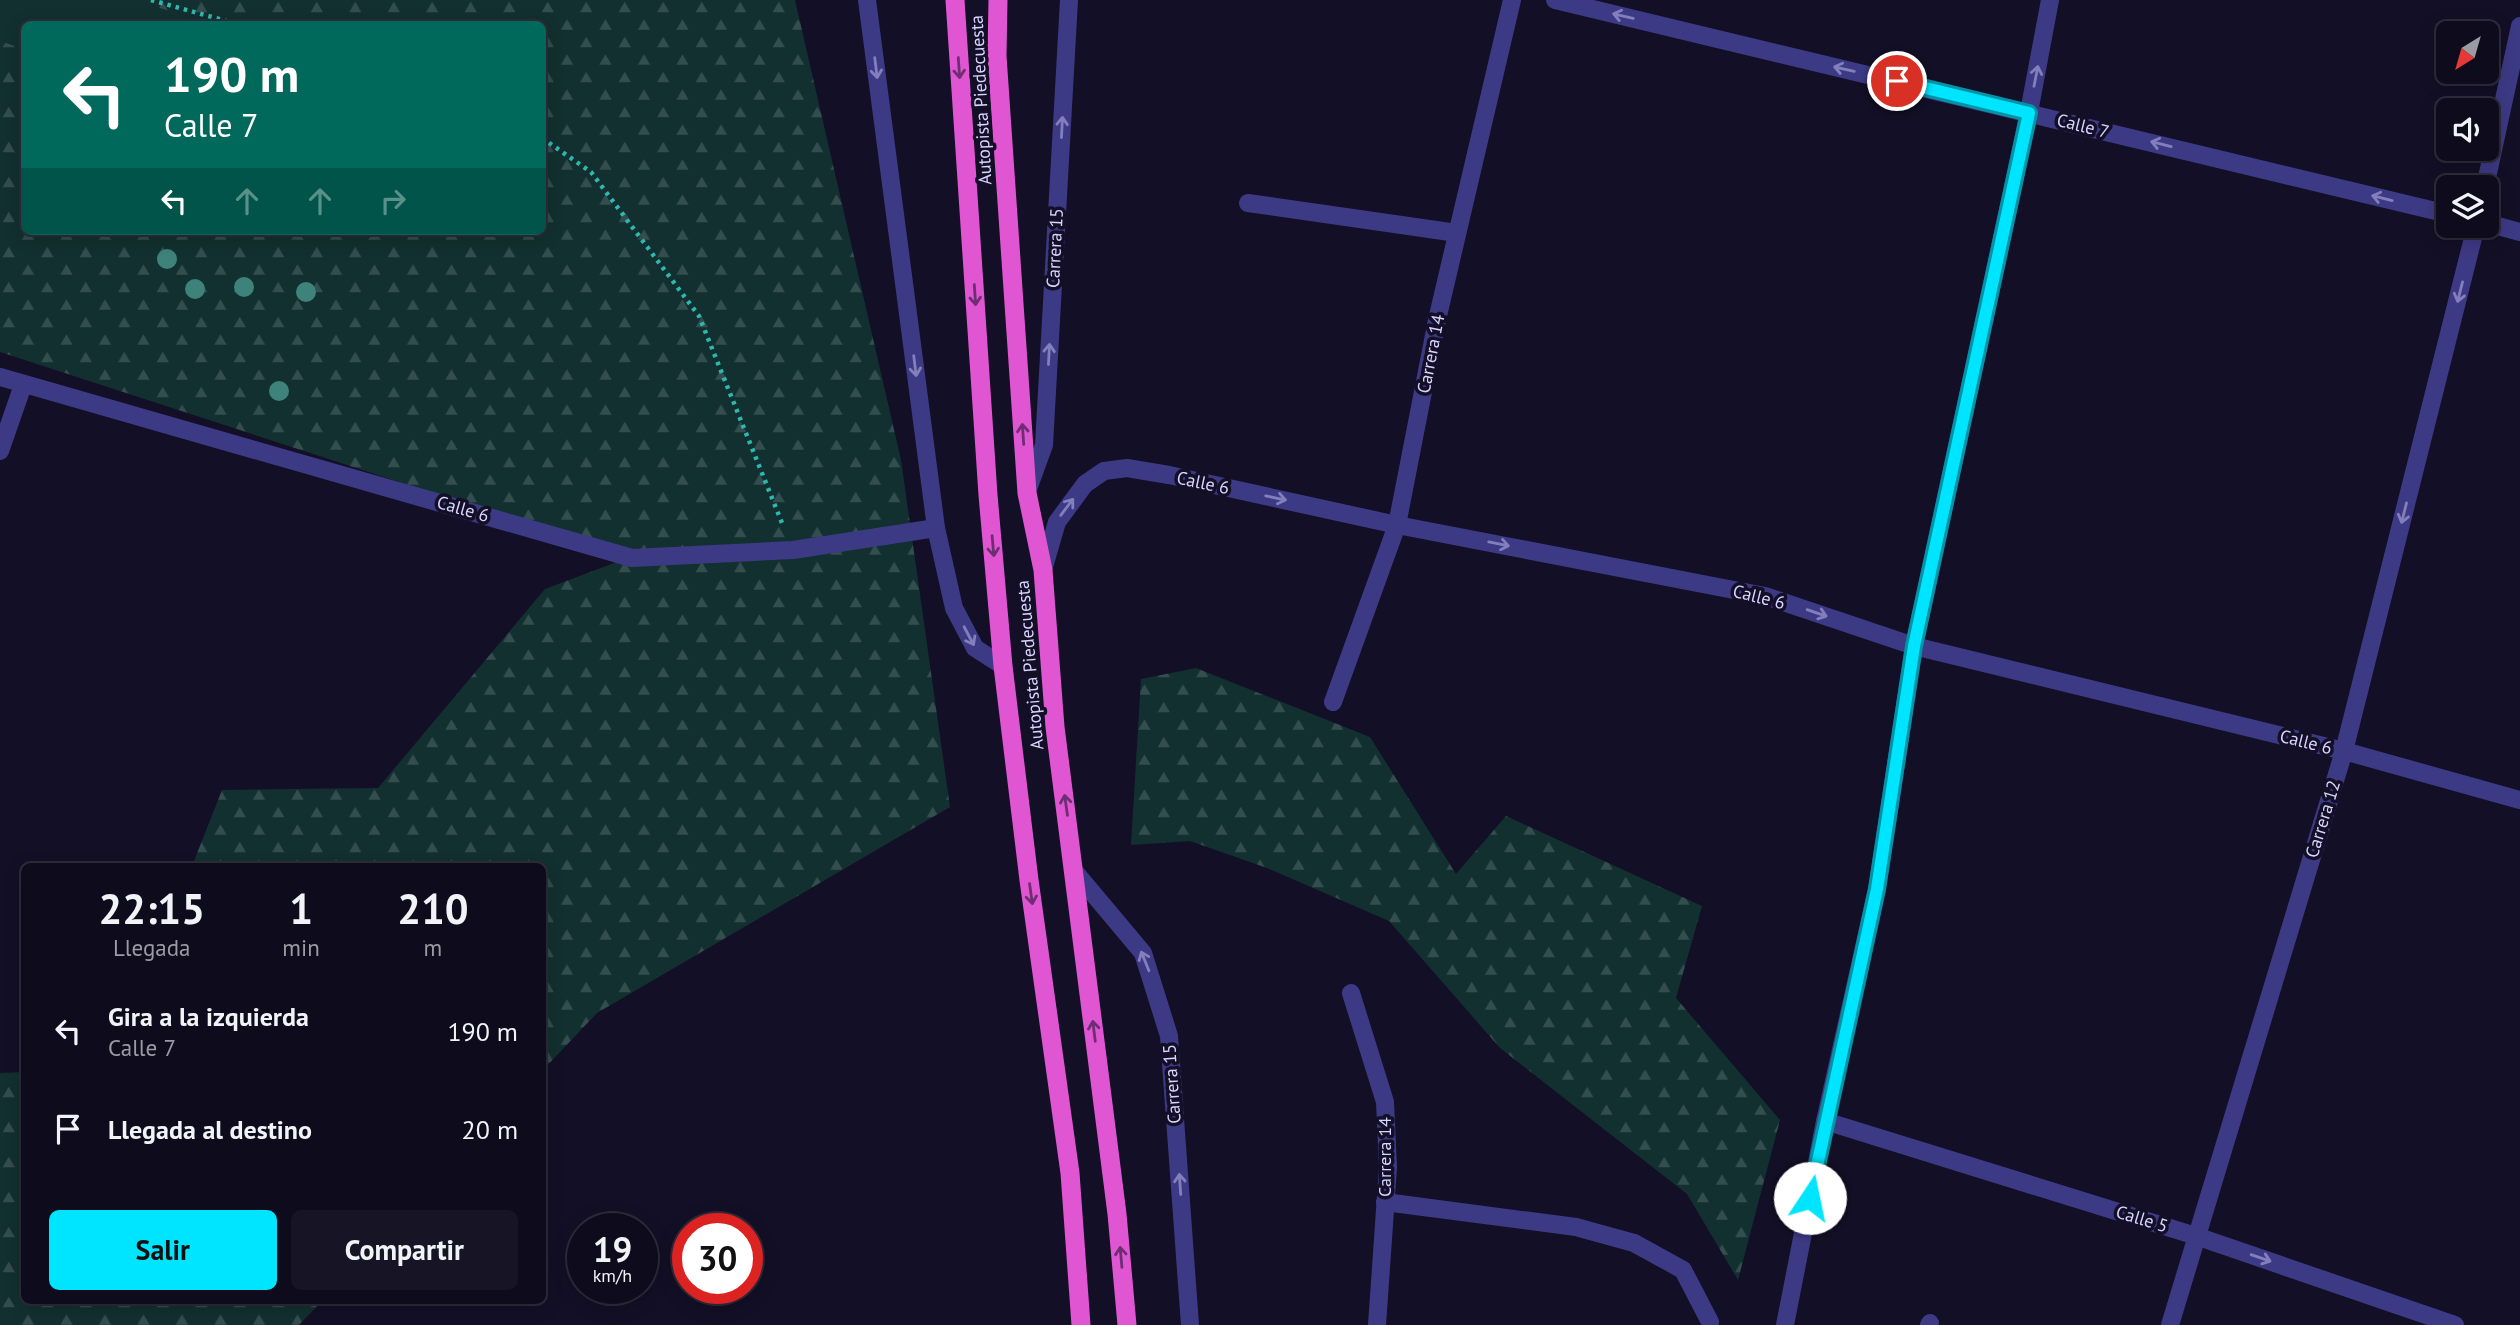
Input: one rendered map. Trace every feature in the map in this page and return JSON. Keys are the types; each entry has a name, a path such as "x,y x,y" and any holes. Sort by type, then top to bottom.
{"highway":[{"name":"Autopista Piedecuesta","path":"955,0 988,495 1003,666 1029,880 1070,1173 1081,1325"},
{"name":"Autopista Piedecuesta","path":"998,0 997,56 1027,493 1043,570 1055,727 1117,1214 1126,1325"}],"street":[{"path":"867,0 936,528 954,608 975,648 1003,666"},
{"name":"Carrera 15","path":"1027,493 1044,445 1069,0"},
{"name":"Carrera 14","path":"1333,702 1397,525 1437,320 1512,0"},
{"name":"Calle 7","path":"1555,0 2436,211"},
{"path":"1785,1325 1825,1121 1877,889 1914,646 2029,113 2050,0"},
{"path":"2488,175 2520,26"},
{"path":"1248,203 1457,233"},
{"path":"2499,226 2520,232"},
{"name":"Carrera 12","path":"2170,1325 2344,751 2473,238"},
{"name":"Calle 6","path":"0,377 632,558 793,550 936,528"},
{"path":"0,451 23,385"},
{"name":"Calle 6","path":"1043,570 1057,522 1085,484 1104,471 1127,468 1397,525 1765,596 1914,646 2344,751 2520,800"},
{"name":"Carrera 15","path":"1074,872 1143,953 1169,1036 1190,1325"},
{"name":"Carrera 14","path":"1351,993 1385,1102 1388,1167 1377,1325"},
{"name":"Calle 5","path":"1825,1121 2196,1236 2455,1325"},
{"path":"1385,1202 1576,1227 1634,1243 1683,1270 1710,1321"}],"path":[{"path":"151,0 226,21"},
{"path":"546,141 591,172 699,316 793,550"}],"green space":[{"path":"0,0 795,0 901,460 950,807 597,1013 546,1067 546,863 193,863 222,790 378,788 545,589 630,557 0,352"},
{"path":"0,0 132,0 205,21 21,21 21,48 0,41"},
{"path":"1196,668 1370,737 1456,874 1506,816 1702,906 1676,998 1780,1120 1738,1280 1687,1194 1500,1048 1389,921 1267,868 1190,841 1131,845 1141,679"},
{"path":"21,1072 21,1304 319,1304 299,1325 0,1325 0,1073"}],"route":[{"path":"1810,1198 1877,889 1914,646 2029,113 1897,81"}]}
